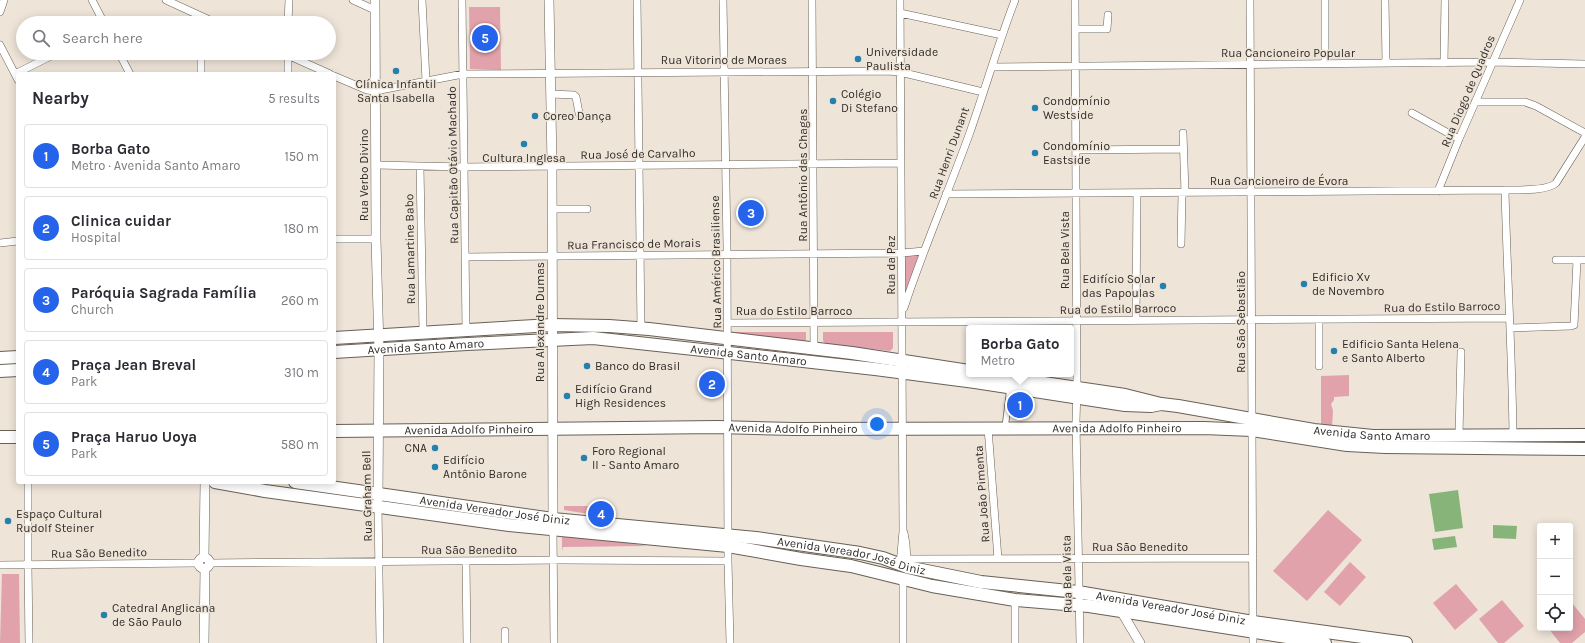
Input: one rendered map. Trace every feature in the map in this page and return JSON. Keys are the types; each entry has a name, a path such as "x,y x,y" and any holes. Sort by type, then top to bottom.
{"main road":[{"name":"Avenida Santo Amaro","path":"336,338 552,325 641,329 814,349 1010,388 1139,398 1347,445 1385,447 1585,449"},
{"name":"Avenida Santo Amaro","path":"336,352 552,339 593,338 814,362 966,371"},
{"path":"814,349 814,362"},
{"path":"0,358 16,357"},
{"path":"0,371 16,370"},
{"name":"Avenida Santo Amaro","path":"999,377 1077,393"},
{"name":"Avenida Santo Amaro","path":"1252,424 1373,436 1585,435"},
{"name":"Avenida Adolfo Pinheiro","path":"336,431 727,428 1204,428 1252,424"},
{"path":"0,437 16,437"},
{"name":"Avenida Vereador José Diniz","path":"226,484 265,491 509,525 553,524"},
{"name":"Avenida Vereador José Diniz","path":"309,484 378,494 553,524 860,553 981,582 1078,592 1253,632 1406,643"},
{"name":"Avenida Vereador José Diniz","path":"728,540 801,559 851,566 915,583 1015,600 1078,605 1325,643"}],"street":[{"path":"0,12 4,0"},
{"path":"92,0 100,16"},
{"path":"166,0 194,16"},
{"path":"288,16 289,0"},
{"path":"353,0 375,10"},
{"name":"Rua Verbo Divino","path":"375,0 376,239 379,349"},
{"path":"422,0 426,81"},
{"name":"Rua Capitão Otávio Machado","path":"462,0 466,330"},
{"name":"Rua Alexandre Dumas","path":"549,0 552,165 554,643"},
{"path":"637,0 641,329"},
{"name":"Rua Américo Brasiliense","path":"723,0 727,254 728,561 730,643"},
{"name":"Rua Antônio das Chagas","path":"812,0 815,253 814,349"},
{"name":"Rua da Paz","path":"900,0 902,428 903,531 905,564"},
{"name":"Rua Henri Dunant","path":"902,313 969,134 1015,0"},
{"name":"Rua Bela Vista","path":"1074,0 1076,150 1076,428 1078,605 1080,643"},
{"name":"Rua São Sebastião","path":"1250,0 1253,632"},
{"path":"1325,0 1325,64"},
{"path":"1385,0 1386,63"},
{"path":"1444,63 1445,0"},
{"name":"Rua Diogo de Quadros","path":"1438,191 1459,139 1520,0"},
{"path":"900,13 1002,35"},
{"path":"1075,29 1107,28 1108,15"},
{"path":"0,45 16,77"},
{"path":"25,72 45,60"},
{"path":"123,60 129,72"},
{"path":"201,60 201,72"},
{"path":"287,60 288,72"},
{"path":"299,60 326,72"},
{"name":"Rua Cancioneiro Popular","path":"992,67 1493,62 1585,64"},
{"name":"Rua Vitorino de Moraes","path":"375,91 463,74 813,71 900,72 983,92"},
{"path":"336,77 367,90 375,91"},
{"path":"551,94 574,95 576,97 579,113"},
{"path":"1475,102 1525,102 1536,106 1585,133"},
{"path":"1412,113 1459,139"},
{"path":"1181,244 1184,193 1183,133"},
{"name":"Rua Cancioneiro de Évora","path":"946,194 1438,191 1505,190 1552,187 1585,137"},
{"path":"1076,150 1184,149"},
{"name":"Rua José de Carvalho","path":"376,165 464,167 901,163"},
{"name":"Rua Lamartine Babo","path":"420,166 423,332"},
{"path":"1505,190 1508,318 1512,364 1513,435"},
{"path":"1136,320 1137,193"},
{"path":"552,209 587,209"},
{"path":"336,239 376,239"},
{"path":"0,243 16,241"},
{"name":"Rua Francisco de Morais","path":"465,257 902,253 924,251"},
{"path":"1556,260 1585,260"},
{"path":"1510,328 1571,326 1574,324 1577,260"},
{"name":"Rua do Estilo Barroco","path":"727,323 1508,318"},
{"path":"1319,319 1319,366"},
{"name":"Rua Graham Bell","path":"379,349 378,507 380,643"},
{"path":"1459,435 1461,352"},
{"path":"1005,428 1010,388"},
{"name":"Rua João Pimenta","path":"988,428 998,559"},
{"path":"28,484 29,643"},
{"path":"204,643 205,484"},
{"name":"Rua São Benedito","path":"905,564 998,559 1253,558"},
{"name":"Rua São Benedito","path":"0,565 379,561 728,561"},
{"path":"466,562 467,643"},
{"path":"903,579 903,643"},
{"path":"1015,600 1015,643"},
{"path":"1121,611 1140,643"},
{"path":"504,631 505,643"}],"shaded area":[{"path":"469,7 500,7 501,70 470,69"},
{"path":"922,253 903,300 903,255"},
{"path":"736,332 806,332 806,340 802,342 736,334"},
{"path":"823,332 893,332 893,348 890,351 826,344 823,341"},
{"path":"1349,375 1349,396 1334,397 1331,404 1333,411 1332,427 1321,426 1321,376"},
{"path":"1458,490 1463,528 1435,532 1429,494"},
{"path":"564,506 613,506 613,518 564,510"},
{"path":"1328,510 1362,540 1307,601 1273,571"},
{"path":"1493,525 1517,526 1516,539 1493,538"},
{"path":"562,532 647,546 563,547 562,551"},
{"path":"1455,536 1457,547 1434,550 1432,539"},
{"path":"1350,562 1366,577 1340,606 1324,592"},
{"path":"2,574 19,574 20,643 0,643"},
{"path":"1456,584 1478,610 1455,630 1433,603"},
{"path":"1502,600 1524,626 1504,643 1498,643 1479,619"},
{"path":"1573,604 1585,619 1585,632 1572,643 1560,643 1550,631 1573,631"}],"place":[{"name":"Praça Haruo Uoya","path":"485,38"},
{"name":"Universidade Paulista","path":"858,59"},
{"name":"Clínica Infantil Santa Isabella","path":"396,71"},
{"name":"Colégio Di Stefano","path":"833,101"},
{"name":"Condomínio Westside","path":"1035,108"},
{"name":"Coreo Dança","path":"535,116"},
{"name":"Cultura Inglesa","path":"524,144"},
{"name":"Condomínio Eastside","path":"1035,153"},
{"name":"Paróquia Sagrada Família","path":"751,213"},
{"name":"Edificio Xv de Novembro","path":"1304,284"},
{"name":"Edifício Solar das Papoulas","path":"1163,286"},
{"name":"Edificio Santa Helena e Santo Alberto","path":"1334,351"},
{"name":"Banco do Brasil","path":"587,366"},
{"name":"Clinica cuidar","path":"712,384"},
{"name":"Edifício Grand High Residences","path":"567,396"},
{"name":"Borba Gato","path":"1020,405"},
{"name":"CNA","path":"435,448"},
{"name":"Foro Regional II - Santo Amaro","path":"584,458"},
{"name":"Edifício Antônio Barone","path":"435,467"},
{"name":"Praça Jean Breval","path":"601,514"},
{"name":"Espaço Cultural Rudolf Steiner","path":"8,521"},
{"name":"Catedral Anglicana de São Paulo","path":"104,615"}]}
